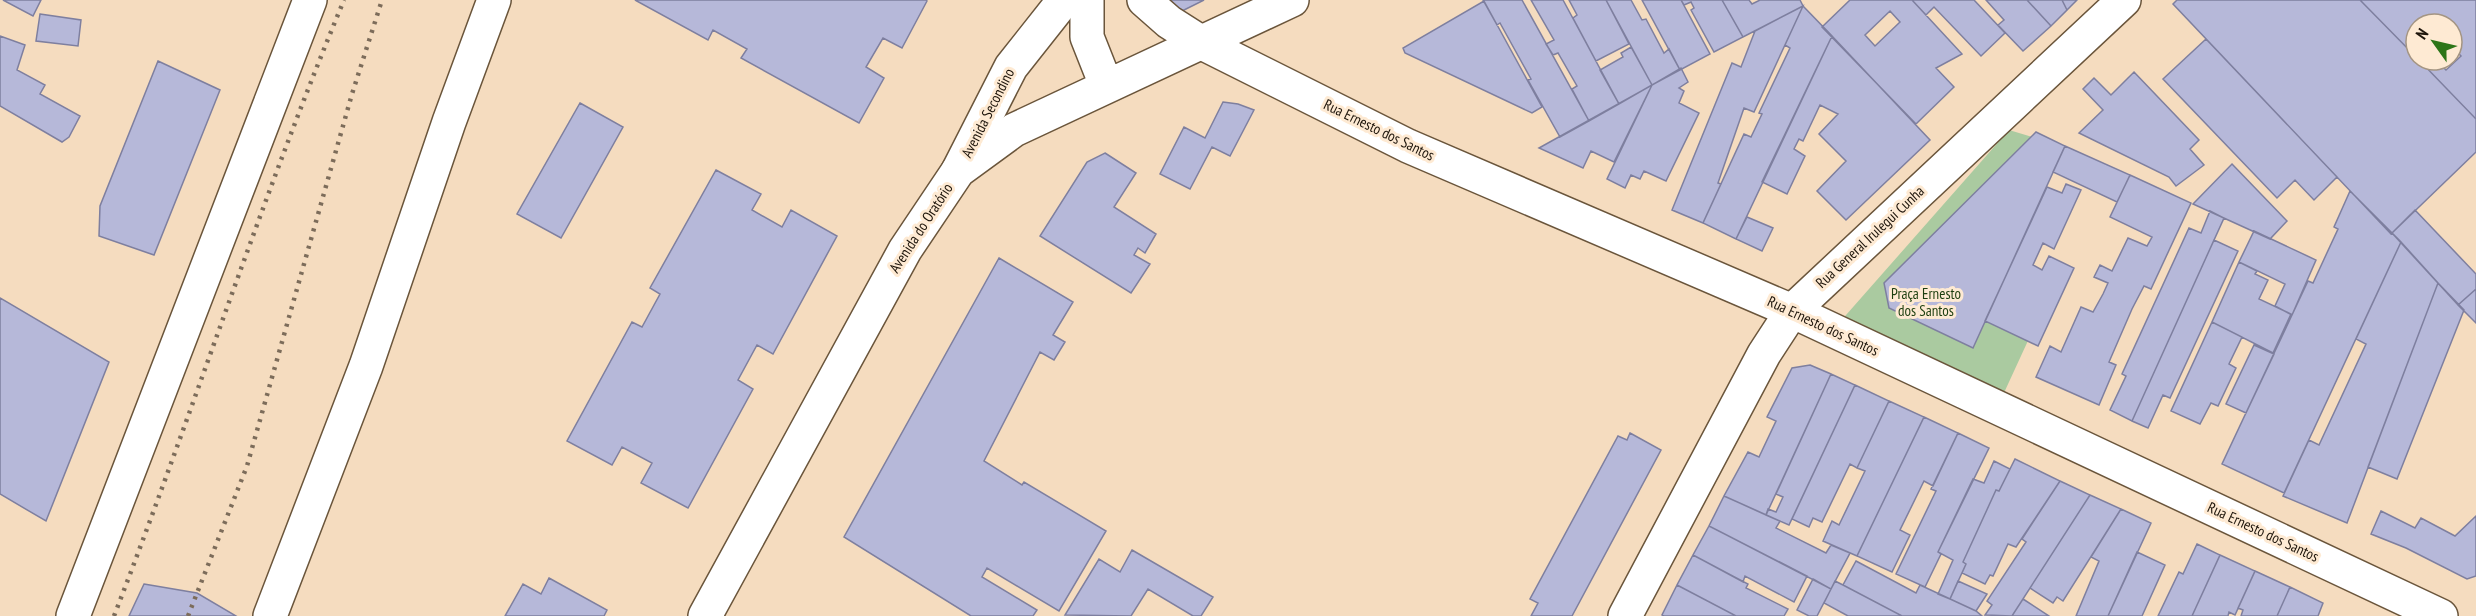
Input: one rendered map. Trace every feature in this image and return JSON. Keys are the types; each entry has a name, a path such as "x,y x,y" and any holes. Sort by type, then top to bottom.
{"street":[{"path":"73,616 310,0"},
{"path":"270,616 366,366 449,122 494,0"},
{"name":"Avenida Secondino","path":"958,171 1011,67 1064,0"},
{"path":"1087,0 1087,37 1106,85"},
{"name":"Rua Ernesto dos Santos","path":"1144,0 1169,22 1202,43 1408,146 1792,310 2441,616"},
{"name":"Avenida do Oratório","path":"705,616 905,250 958,171 1014,130 1292,0"},
{"name":"Rua General Irulegui Cunha","path":"1625,616 1764,354 1792,310 2124,0"}],"green space":[{"name":"Praça Ernesto dos Santos","path":"2009,130 2055,144 1978,305 2032,332 2003,395 1839,323"}],"building":[{"path":"3,0 41,0 33,16"},
{"path":"635,0 927,1 902,48 883,38 866,67 884,78 859,123 741,58 747,49 713,30 708,40"},
{"path":"1169,0 1204,0 1180,12"},
{"path":"1483,0 1522,0 1589,121 1560,137 1500,23 1497,25"},
{"path":"1531,0 1563,0 1619,104 1589,121 1572,89 1577,86 1558,53 1553,55 1546,44 1554,40"},
{"path":"1569,0 1606,0 1629,44 1596,61 1573,18 1577,15"},
{"path":"1606,0 1631,0 1642,20 1646,19 1664,53 1669,49 1680,70 1652,85"},
{"path":"1642,0 1681,0 1710,54 1680,70"},
{"path":"1681,0 1722,0 1743,37 1714,52 1691,10 1694,8 1691,2 1684,5"},
{"path":"1722,0 1749,0 1752,4 1760,0 1800,0 1803,6 1743,37"},
{"path":"1850,0 1912,0 1962,54 1936,68 1954,87 1916,124 1822,27","holes":["1890,11 1900,22 1875,46 1865,35"]},
{"path":"1912,0 1974,0 2005,33 1981,56 1934,7 1926,15"},
{"path":"1986,0 2027,0 2051,26 2023,51 1998,25 2004,20"},
{"path":"2027,0 2062,0 2067,10 2051,26"},
{"path":"2062,0 2077,0 2067,10"},
{"path":"2177,0 2360,0 2404,45 2404,72 2431,72 2476,119 2476,152 2391,234 2173,4"},
{"path":"2360,0 2476,0 2476,119 2431,72 2464,72 2464,12 2404,12 2404,45"},
{"path":"1484,1 1542,107 1532,113 1405,53 1403,48"},
{"path":"1803,6 1754,112 1744,108 1718,183 1721,184 1703,223 1672,210 1732,63 1741,67 1755,31"},
{"path":"1803,6 1832,36 1736,239 1703,223 1744,134 1751,137 1762,114 1759,113 1790,48 1785,45"},
{"path":"40,14 81,20 78,46 36,41"},
{"path":"0,36 25,45 17,70 45,85 40,94 80,116 69,137 62,142 0,106"},
{"path":"1832,36 1930,140 1846,220 1817,191 1846,161 1819,134 1838,114 1820,105 1803,141 1799,139 1794,149 1805,156 1787,194 1762,182"},
{"path":"2206,39 2337,177 2314,200 2295,180 2277,198 2163,79"},
{"path":"1631,47 1652,85 1619,104 1600,70 1623,57 1621,53"},
{"path":"158,61 220,90 154,255 99,236 100,206"},
{"path":"1681,68 1688,82 1679,88 1684,91 1679,103 1699,113 1666,181 1644,171 1640,179 1631,175 1625,188 1607,179 1652,85"},
{"path":"2134,72 2199,140 2190,149 2204,165 2176,186 2169,177 2079,133 2103,110 2083,89 2094,78 2111,95"},
{"path":"1652,85 1614,162 1591,151 1583,168 1539,148"},
{"path":"1223,102 1238,104 1254,110 1230,156 1212,147 1190,189 1160,174 1184,127 1205,138"},
{"path":"580,103 623,127 561,238 517,214"},
{"path":"2036,132 2065,146 1973,348 1889,308 1884,283"},
{"path":"2065,146 2130,175 2117,202 2053,172"},
{"path":"1105,153 1136,173 1114,207 1156,234 1145,253 1138,248 1134,255 1150,264 1131,293 1040,236 1087,162"},
{"path":"2232,164 2287,221 2270,239 2193,204"},
{"path":"716,170 761,194 752,210 782,227 791,210 837,236 773,354 757,345 738,380 753,389 688,508 641,483 652,463 622,447 612,465 567,441 632,322 642,327 660,294 650,288"},
{"path":"2130,175 2191,203 2151,289 2144,286 2132,309 2109,362 2116,365 2099,405 2036,377 2050,346 2061,352 2081,307 2093,312 2108,283 2094,277 2100,265 2112,271 2128,238 2147,246 2152,237 2110,217"},
{"path":"2066,184 2081,190 2054,249 2043,243 2033,265 2042,270 2049,256 2074,268 2038,346 1985,321 2047,187 2062,193"},
{"path":"2350,191 2401,242 2284,493 2222,464 2308,281 2313,283 2338,229 2334,227"},
{"path":"2415,210 2476,274 2476,289 2458,305 2392,233"},
{"path":"2210,211 2224,218 2132,421 2110,410 2126,376 2122,374 2189,228 2201,233"},
{"path":"1747,217 1773,228 1762,251 1736,239"},
{"path":"2254,231 2316,260 2292,315 2275,306 2285,284 2239,262"},
{"path":"2214,240 2238,251 2170,398 2163,395 2148,428 2132,421"},
{"path":"2401,242 2438,283 2347,523 2283,496 2309,440 2319,445 2366,344 2356,339"},
{"path":"999,258 1073,302 1053,335 1065,342 1054,360 1040,352 984,461 1022,485 1024,482 1106,531 1059,611 987,568 982,577 1037,610 1033,616 971,616 844,537"},
{"path":"2239,262 2257,271 2255,274 2268,280 2259,299 2291,314 2273,353 2212,322"},
{"path":"2438,283 2464,310 2397,479 2368,467"},
{"path":"2476,289 2476,323 2458,305"},
{"path":"0,298 109,362 46,521 0,494"},
{"path":"2212,322 2242,337 2229,364 2236,368 2218,406 2211,403 2200,424 2171,411"},
{"path":"2254,345 2274,354 2246,413 2226,404"},
{"path":"1810,365 1831,374 1766,515 1724,496 1748,452 1759,457 1776,421 1767,417 1792,368"},
{"path":"1831,374 1855,385 1789,525 1766,515 1768,509 1776,512 1783,497 1776,494"},
{"path":"1855,385 1889,401 1857,468 1850,464 1822,522 1813,518 1809,527 1792,519"},
{"path":"1889,401 1924,417 1857,556 1823,541 1832,521 1839,525 1865,471 1857,468"},
{"path":"1924,417 1958,433 1933,486 1924,481 1900,530 1910,535 1892,572 1857,556"},
{"path":"1630,433 1661,450 1572,616 1531,616 1538,603 1530,599 1618,436 1627,440"},
{"path":"1958,433 1989,448 1938,552 1941,554 1925,587 1896,574 1936,491 1931,489"},
{"path":"2015,459 2060,481 2016,547 2008,544 1993,576 1990,575 1985,584 1962,573 1966,564 1963,562 1996,490 1999,491"},
{"path":"1994,461 2010,469 1999,491 1996,490 1963,562 1966,564 1950,599 1938,594 1953,560 1938,552 1973,479 1984,483"},
{"path":"2060,481 2090,495 2012,616 1985,615 1992,605 1987,601 2026,542 2022,539"},
{"path":"2090,495 2121,509 2063,601 2057,597 2053,603 2030,588"},
{"path":"1724,496 1780,521 1776,528 1826,553 1831,545 1850,553 1831,589 1709,526"},
{"path":"2121,509 2151,523 2108,616 2076,616 2099,561 2091,557"},
{"path":"2381,511 2415,528 2421,518 2455,536 2476,516 2476,576 2467,579 2406,548 2371,534"},
{"path":"1709,526 1807,576 1794,602 1745,576 1743,582 1693,555"},
{"path":"2197,544 2220,555 2192,616 2158,616 2179,572 2183,574"},
{"path":"1132,550 1213,597 1201,616 1193,616 1148,589 1131,616 1065,615 1099,559 1120,572"},
{"path":"2137,552 2165,565 2142,616 2108,616"},
{"path":"1693,555 1748,584 1746,588 1788,609 1784,616 1736,616 1677,585"},
{"path":"2220,555 2255,571 2235,615 2229,612 2228,616 2192,616"},
{"path":"1856,561 1916,593 1920,585 1982,616 1902,616 1843,585"},
{"path":"2255,571 2290,587 2277,616 2241,616 2243,610 2238,608"},
{"path":"549,578 607,610 604,616 505,616 523,584 541,594"},
{"path":"1813,579 1831,589 1817,616 1809,616 1797,610"},
{"path":"1835,581 1902,616 1848,616 1824,603"},
{"path":"1958,581 1987,594 1976,611 1950,599"},
{"path":"144,584 197,593 236,616 129,616"},
{"path":"1677,585 1736,616 1662,615"},
{"path":"2290,587 2323,603 2318,616 2277,616"},
{"path":"2023,599 2049,616 2012,616"}],"railway":[{"path":"114,616 255,230 344,0"},
{"path":"188,616 247,466 352,94 382,0"}]}
